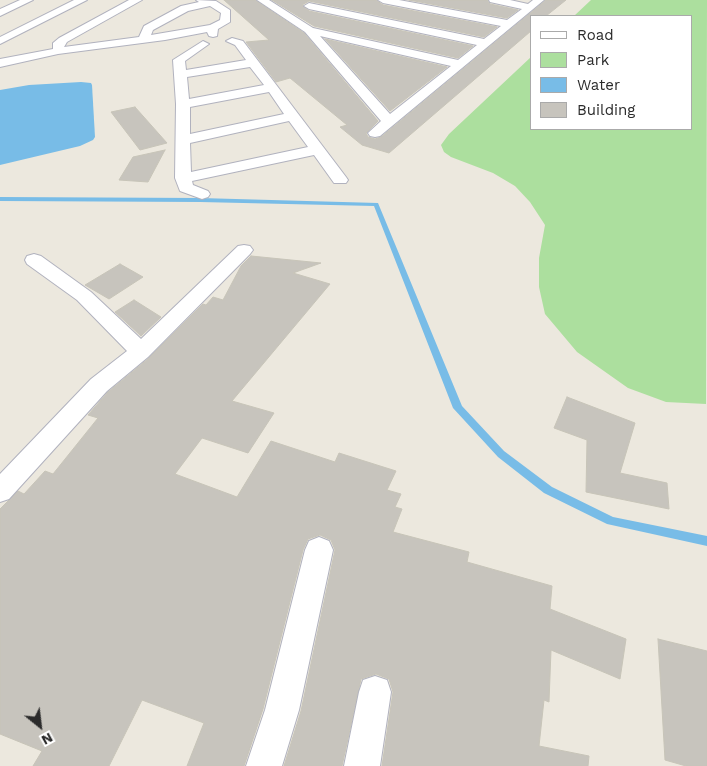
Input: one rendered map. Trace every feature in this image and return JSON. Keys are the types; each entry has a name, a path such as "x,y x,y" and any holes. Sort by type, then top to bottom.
{"street":[{"path":"0,13 28,0"},
{"path":"0,41 82,0"},
{"path":"58,50 59,44 63,40 137,0"},
{"path":"262,0 308,30 389,121"},
{"path":"383,0 509,24"},
{"path":"494,0 535,3"},
{"path":"144,40 148,28 185,8 206,2 226,12 225,22 179,60 183,104 183,178 186,188 202,194"},
{"path":"293,20 312,3 485,43"},
{"path":"376,133 535,3"},
{"path":"308,30 460,64"},
{"path":"1,62 58,50 144,40 224,34 232,36 232,40 239,43 340,180"},
{"path":"179,76 252,63"},
{"path":"183,104 271,88"},
{"path":"184,140 292,116"},
{"path":"183,178 317,150"},
{"path":"0,491 99,385 140,352 244,250"},
{"path":"34,260 84,296 127,336 140,352"},
{"path":"264,766 282,710 319,550"},
{"path":"362,766 375,692"}],"green space":[{"path":"591,0 707,0 706,404 666,402 628,388 577,352 545,314 539,287 539,258 545,225 530,202 515,186 493,173 451,157 444,152 441,145 449,134 530,58 530,130 692,130 692,15 575,15"}],"water":[{"path":"91,83 92,85 95,137 93,140 80,146 0,165 0,90 29,85"}],"building":[{"path":"224,0 255,0 304,33 378,121 366,133 368,137 375,139 381,137 546,0 566,0 547,15 530,15 530,32 389,153 362,145 340,127 347,125 290,78 276,82 246,42 269,40"},
{"path":"272,0 376,0 383,5 497,27 484,37 309,1 302,5 309,11 473,46 458,58 314,26"},
{"path":"409,0 487,0 490,4 518,10 507,18"},
{"path":"325,39 447,67 390,111"},
{"path":"135,107 167,143 140,150 111,112"},
{"path":"165,150 148,182 119,180 133,157"},
{"path":"251,256 321,263 293,273 330,284 232,401 274,413 248,453 202,438 175,474 237,497 271,441 335,462 339,453 396,471 387,490 401,494 395,507 402,509 393,532 469,552 467,562 552,586 550,609 626,639 620,679 551,650 549,702 544,700 539,746 589,756 588,766 382,766 393,692 389,679 376,674 361,679 342,766 284,766 301,711 335,550 331,540 320,535 308,539 303,550 263,709 244,766 187,766 204,723 142,700 109,766 33,766 42,751 0,734 0,509 18,491 24,494 45,471 53,474 98,418 88,415 108,392 149,358 203,304 206,305 213,297 223,300 241,266"},
{"path":"120,264 143,277 109,299 85,285"},
{"path":"134,300 161,317 141,336 115,312"},
{"path":"567,397 635,423 620,473 667,483 669,509 586,492 587,440 554,428"},
{"path":"658,639 707,651 707,766 686,766 665,760"}],"waterway":[{"path":"0,199 200,200 376,204 458,408 501,454 548,490 611,521 707,541"}]}
